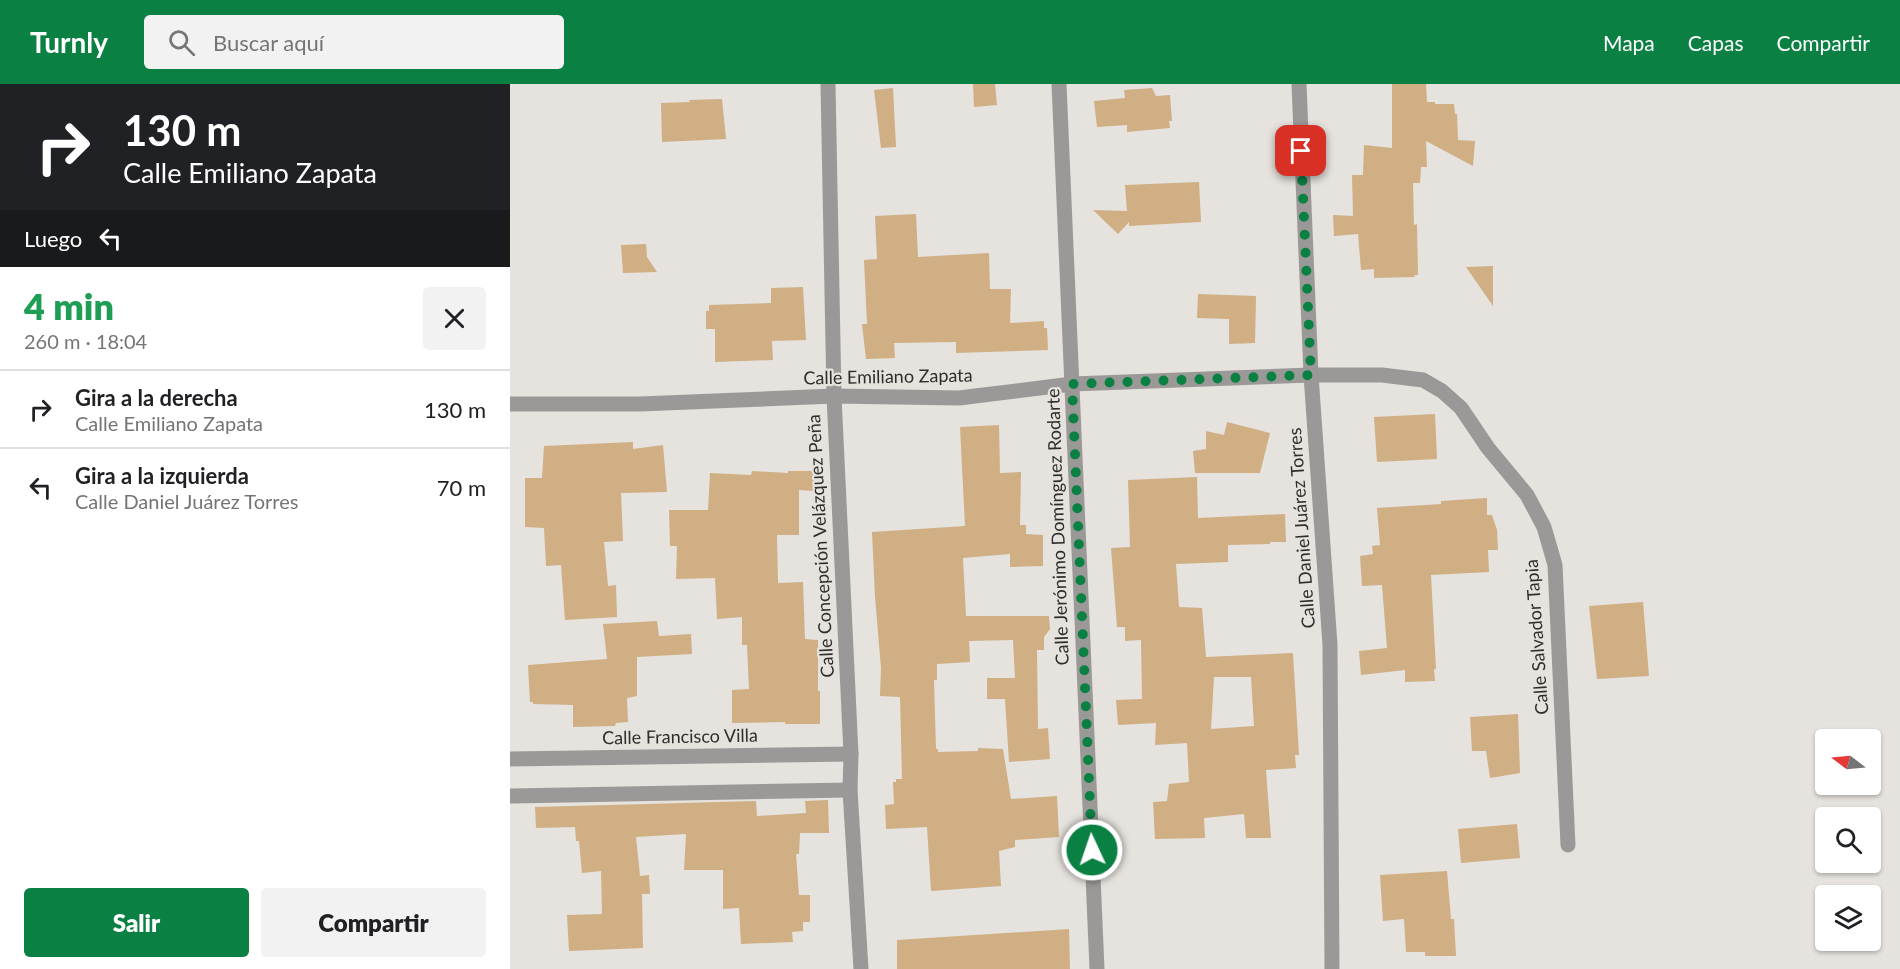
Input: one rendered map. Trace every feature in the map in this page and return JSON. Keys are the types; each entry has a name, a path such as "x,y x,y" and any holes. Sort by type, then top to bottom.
{"street":[{"name":"Calle Concepción Velázquez Peña","path":"828,84 834,396 850,790 861,969"},
{"name":"Calle Jerónimo Domínguez Rodarte","path":"1059,84 1097,969"},
{"name":"Calle Daniel Juárez Torres","path":"1299,84 1311,375 1330,645 1332,969"},
{"name":"Calle Emiliano Zapata","path":"510,404 640,404 834,396 959,398 1072,384 1311,375 1382,375 1423,380 1442,391"},
{"name":"Calle Salvador Tapia","path":"1442,391 1461,408 1488,448 1527,495 1544,527 1555,565 1568,845"},
{"name":"Calle Francisco Villa","path":"510,759 850,754"},
{"path":"510,796 850,790"}],"building":[{"path":"973,84 995,84 997,105 974,107"},
{"path":"1392,84 1426,84 1427,102 1454,104 1455,114 1457,114 1458,140 1475,141 1473,166 1426,141 1427,167 1421,167 1420,183 1413,183 1418,275 1374,278 1374,269 1361,270 1358,234 1334,236 1333,215 1353,216 1352,175 1363,175 1364,145 1392,148"},
{"path":"893,88 896,147 881,148 874,90"},
{"path":"1152,88 1156,96 1170,95 1172,121 1169,121 1170,128 1127,132 1127,125 1097,127 1094,101 1125,98 1124,90"},
{"path":"722,99 726,139 662,142 661,103"},
{"path":"1199,182 1201,222 1129,226 1129,222 1118,234 1093,210 1127,211 1125,185"},
{"path":"916,214 918,257 989,253 990,289 1011,289 1010,323 1044,321 1044,328 1047,328 1048,350 956,353 956,342 894,343 895,358 866,359 862,324 867,324 864,260 877,259 875,216"},
{"path":"646,244 647,257 657,272 623,273 621,245"},
{"path":"1493,266 1493,306 1466,267"},
{"path":"803,287 806,340 772,341 773,360 715,362 715,329 706,329 706,311 709,311 709,305 771,303 771,288"},
{"path":"1198,294 1256,296 1255,343 1229,344 1229,319 1197,318"},
{"path":"1435,414 1437,459 1377,462 1374,417"},
{"path":"1227,422 1270,433 1260,473 1195,473 1193,451 1206,449 1206,431 1224,435"},
{"path":"999,425 1000,473 1021,472 1020,525 1026,525 1026,534 1043,535 1043,566 1010,567 1010,554 963,558 966,616 1049,616 1050,629 1044,637 1044,650 1037,650 1038,729 1048,728 1050,759 1009,762 1005,699 987,699 987,678 1015,678 1013,640 969,641 970,662 937,664 937,680 934,680 936,749 938,752 978,751 978,748 1003,749 1011,799 1057,796 1059,837 1015,840 1015,847 999,851 1001,886 931,891 927,827 886,829 885,805 894,804 893,782 896,782 896,779 902,779 900,697 880,696 881,668 872,532 965,526 960,427"},
{"path":"633,442 633,449 663,445 667,492 621,493 623,541 604,542 608,586 616,585 617,617 565,620 561,565 546,566 544,528 525,527 525,478 542,478 544,446"},
{"path":"752,471 788,473 788,471 814,471 814,491 799,490 799,535 777,535 778,583 803,582 805,639 818,640 820,724 732,723 732,690 749,689 747,645 742,645 742,617 717,619 715,578 676,579 677,546 670,546 669,510 708,510 710,473 751,475"},
{"path":"1197,477 1198,518 1285,514 1286,542 1228,545 1228,562 1176,564 1179,607 1202,608 1206,657 1293,653 1299,755 1295,755 1296,768 1266,770 1271,838 1246,838 1244,814 1204,818 1205,838 1155,839 1153,802 1167,801 1169,784 1189,782 1187,743 1155,745 1156,723 1118,725 1116,700 1142,699 1141,640 1125,641 1125,627 1117,627 1111,548 1130,547 1128,480","holes":["1214,677 1251,677 1254,726 1211,729"]},
{"path":"1487,498 1487,515 1492,515 1497,530 1498,550 1488,550 1489,572 1431,575 1435,681 1405,682 1405,670 1361,675 1359,651 1387,648 1382,585 1362,586 1360,556 1373,554 1372,546 1380,545 1377,508 1441,504 1441,501"},
{"path":"1643,602 1649,676 1597,679 1589,606"},
{"path":"657,621 659,636 691,634 692,654 637,657 637,696 627,698 628,722 616,723 615,726 573,727 573,705 530,702 528,665 607,659 603,624"},
{"path":"1518,714 1520,773 1490,778 1486,751 1472,751 1470,717"},
{"path":"828,800 829,833 800,833 799,854 796,854 799,895 810,895 810,922 803,922 803,931 792,932 793,942 741,944 739,908 723,909 723,870 684,870 686,834 636,837 640,876 649,875 650,894 642,894 643,948 569,951 567,915 602,914 601,871 582,873 579,841 576,841 575,827 536,828 535,807 756,801 757,816 806,813 805,801"},
{"path":"1517,824 1520,858 1461,863 1458,829"},
{"path":"1447,871 1451,919 1454,919 1456,956 1425,956 1425,952 1406,952 1404,919 1383,921 1380,875"},
{"path":"1069,929 1070,969 897,969 897,940"}],"route":[{"path":"1092,850 1072,384 1311,375 1301,151"}]}
